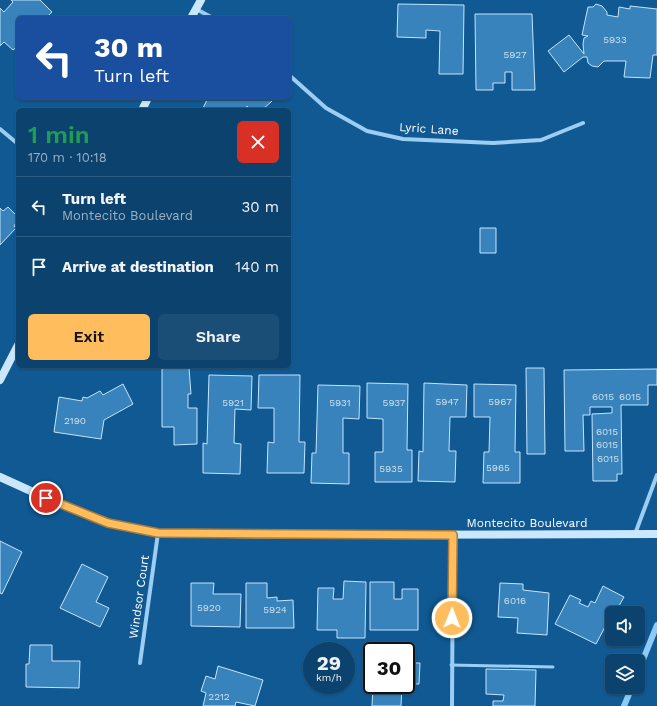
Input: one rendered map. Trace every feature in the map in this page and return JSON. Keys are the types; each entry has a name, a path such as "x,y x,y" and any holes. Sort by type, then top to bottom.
{"main road":[{"path":"192,16 201,0"},
{"path":"0,380 16,349"},
{"name":"Montecito Boulevard","path":"0,477 55,502 108,523 158,533 453,535 657,534"}],"street":[{"path":"196,9 209,16"},
{"name":"Lyric Lane","path":"291,77 326,108 367,131 403,139 493,143 541,140 583,123"},
{"path":"0,129 16,142"},
{"path":"635,534 657,475"},
{"name":"Windsor Court","path":"140,663 158,533"},
{"path":"452,706 451,665 453,535"}],"lane":[{"path":"451,665 553,667"}],"building":[{"path":"11,0 40,0 52,12 48,16 16,16 16,48 13,50 4,42 0,46 0,8 4,12 13,2"},
{"path":"398,4 464,5 463,74 439,74 440,31 426,30 426,38 397,37"},
{"path":"596,4 602,6 607,12 607,15 618,17 619,7 630,9 630,6 657,9 657,55 653,55 650,78 624,77 626,61 604,61 598,67 592,66 588,63 587,57 583,57 564,72 548,51 569,35 584,54 584,38 588,36 582,35 588,7 593,7"},
{"path":"475,14 532,14 535,90 512,90 512,72 505,72 505,83 493,83 493,90 476,90"},
{"path":"207,100 272,101 264,108 249,108 247,106 246,108 203,108"},
{"path":"8,207 16,215 16,223 14,226 16,228 0,245 0,208 3,211"},
{"path":"480,228 496,228 496,253 480,253"},
{"path":"162,368 189,368 191,394 188,394 188,408 197,408 197,444 174,445 174,427 162,427"},
{"path":"526,368 544,368 545,454 527,454"},
{"path":"657,369 657,385 648,385 648,405 621,405 622,474 617,474 617,481 593,481 592,414 612,413 612,407 590,407 590,415 583,415 584,451 565,451 564,370"},
{"path":"209,375 252,376 251,410 235,409 234,443 241,444 240,474 203,473 203,443 207,444"},
{"path":"259,375 300,375 299,442 305,442 304,473 267,473 268,442 274,443 274,408 258,408"},
{"path":"367,383 408,384 407,450 412,450 412,482 375,482 375,452 383,452 383,419 367,418"},
{"path":"424,383 467,385 466,417 450,417 449,451 456,451 455,482 418,481 419,451 423,452"},
{"path":"123,384 133,404 104,420 101,439 54,432 59,397 82,401 83,397 87,398 100,391 103,395"},
{"path":"474,384 516,385 515,452 520,452 520,483 483,483 484,452 489,452 490,417 474,417"},
{"path":"318,385 360,386 359,419 343,418 343,453 349,453 349,484 311,483 312,453 316,453"},
{"path":"0,541 22,552 2,594 0,593"},
{"path":"82,564 108,577 96,602 109,608 100,627 60,608"},
{"path":"344,581 366,582 365,638 337,638 337,630 317,630 318,588 334,588 333,599 343,599"},
{"path":"370,582 394,582 394,599 402,599 402,589 418,589 418,630 370,630"},
{"path":"191,583 214,583 213,594 241,594 240,627 191,626"},
{"path":"246,583 267,583 267,598 277,597 277,601 293,600 294,628 246,628"},
{"path":"500,583 523,584 523,590 549,593 547,635 517,633 518,618 498,617"},
{"path":"603,586 624,597 619,606 605,606 605,627 596,644 555,624 570,595 581,600 579,603 588,607 591,601 595,603"},
{"path":"30,645 52,645 52,661 80,661 79,688 26,687 26,664 29,664"},
{"path":"415,663 420,663 419,684 415,684"},
{"path":"218,666 263,680 255,706 236,702 235,706 203,706 206,693 201,691 206,676 215,679"},
{"path":"486,669 536,670 535,706 493,706 493,701 503,701 504,695 486,694"},
{"path":"373,694 402,694 401,706 372,706"}],"waterway":[{"path":"645,655 657,625"},
{"path":"624,706 629,694"}],"route":[{"path":"46,498 108,523 158,533 453,535 452,618"}]}
